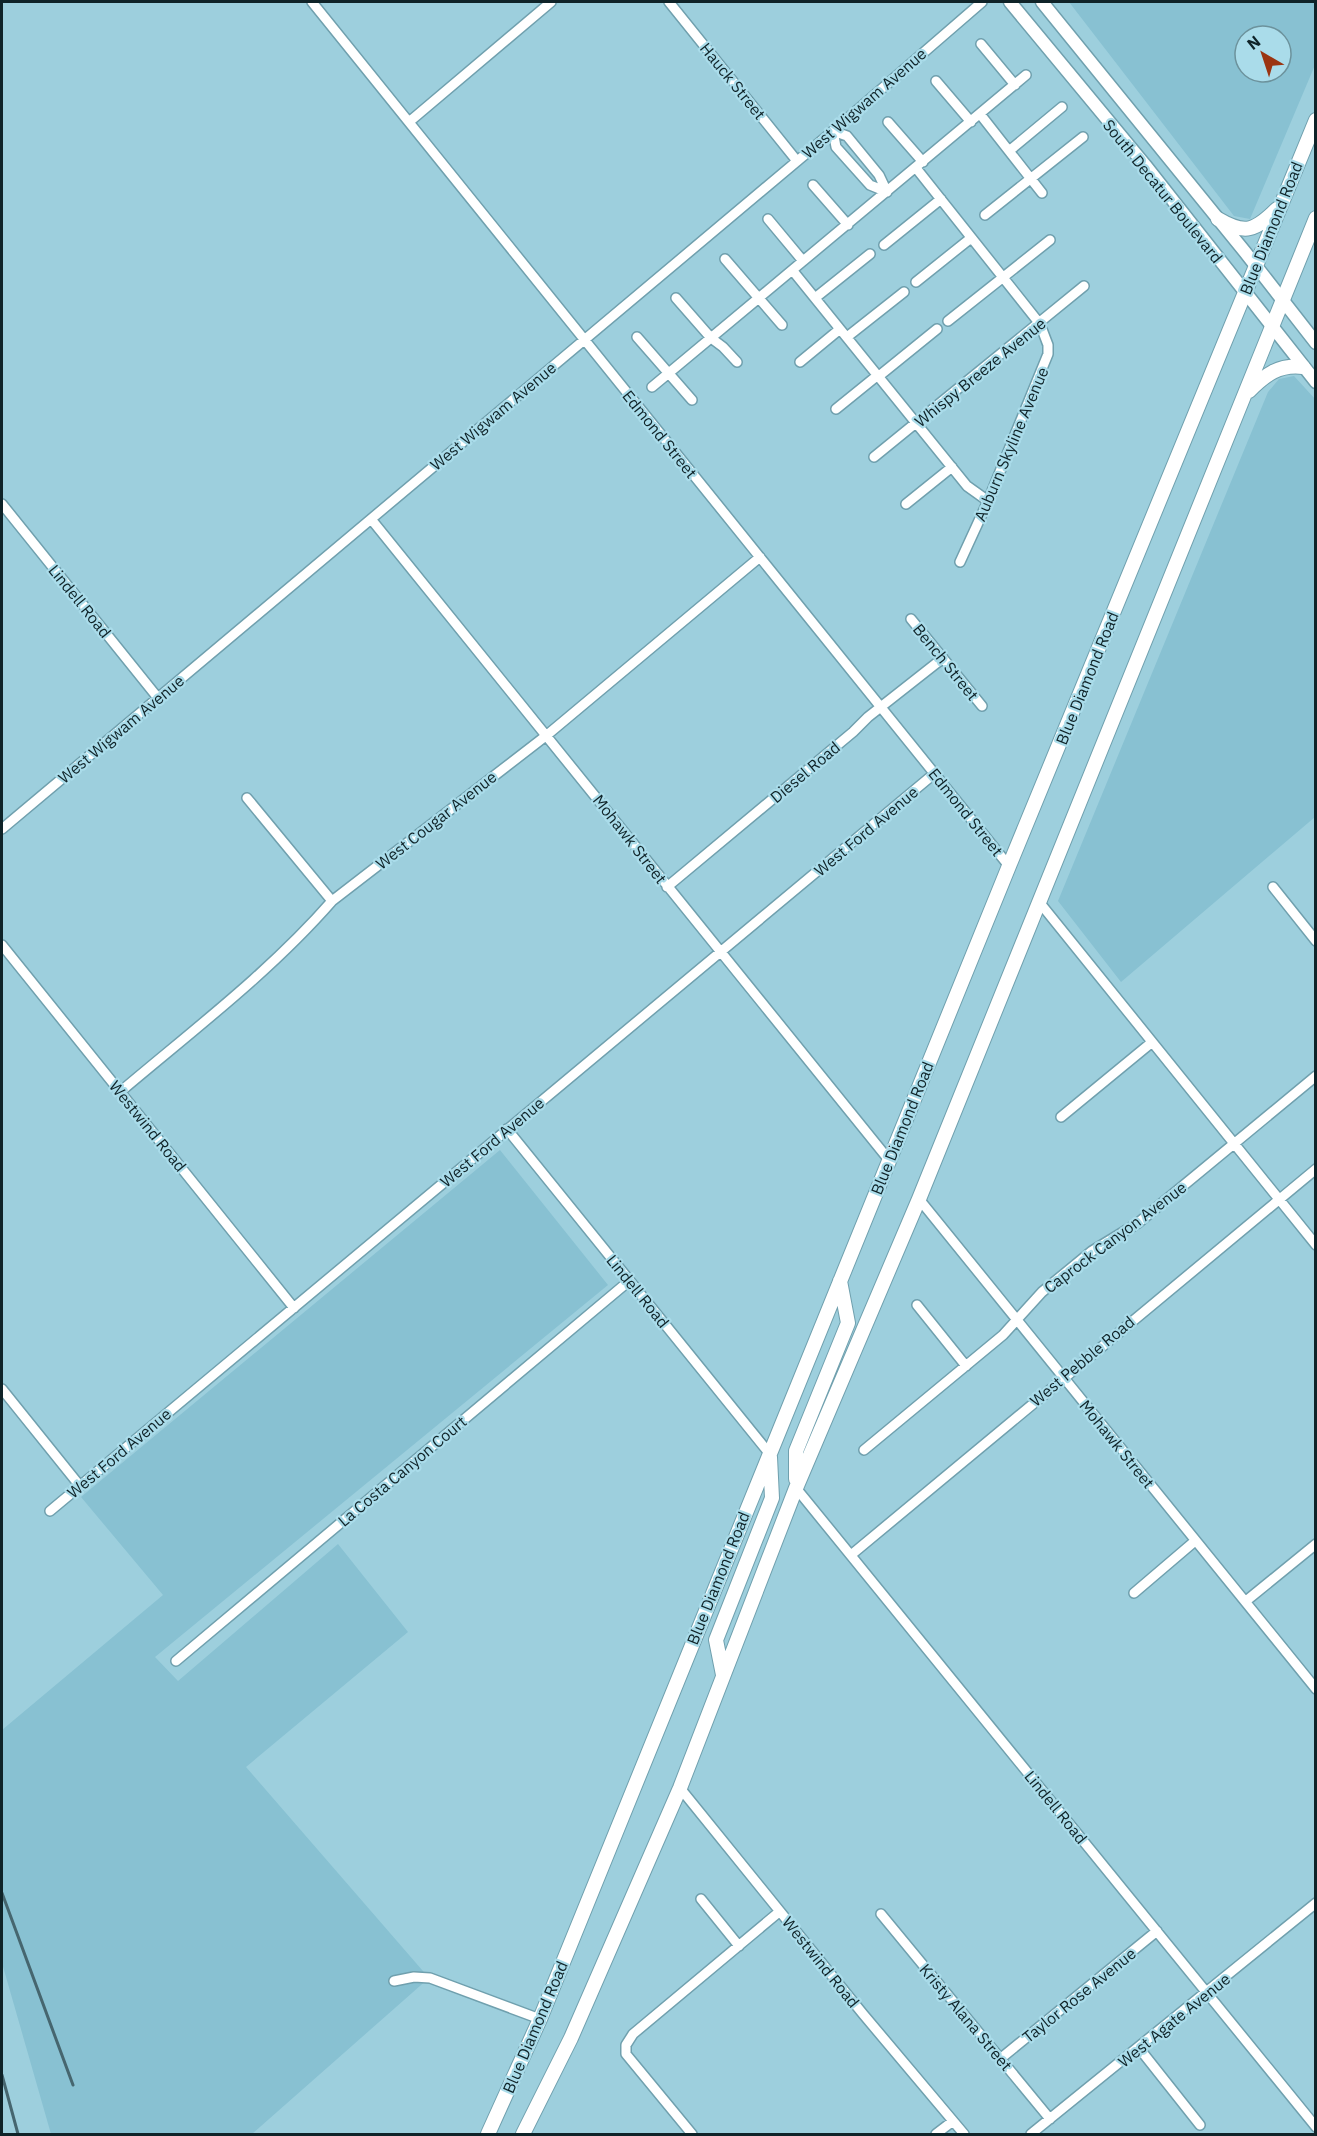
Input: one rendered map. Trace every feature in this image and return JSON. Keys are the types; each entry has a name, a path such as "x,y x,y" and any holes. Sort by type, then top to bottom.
{"highway":[{"name":"Blue Diamond Road","path":"488,2134 540,2019 769,1453 1316,120"},
{"path":"1218,219 1230,226 1246,230 1264,222 1281,206"},
{"name":"Blue Diamond Road","path":"524,2134 571,2038 680,1788 796,1488 919,1199 1316,218"},
{"path":"1245,394 1273,371 1291,365 1303,367"},
{"path":"796,1488 796,1451 848,1323 840,1280"},
{"path":"723,1675 717,1640 772,1498 769,1453"}],"main road":[{"name":"South Decatur Boulevard","path":"1010,2 1144,165 1316,382"},
{"name":"South Decatur Boulevard","path":"1042,2 1316,343"}],"street":[{"name":"Edmond Street","path":"312,2 1009,866"},
{"path":"409,122 551,2"},
{"name":"Hauck Street","path":"669,2 797,161"},
{"name":"West Wigwam Avenue","path":"2,829 833,131 982,2"},
{"path":"981,44 1015,85"},
{"path":"652,387 1026,75"},
{"path":"936,81 971,122"},
{"path":"1009,151 1062,107"},
{"path":"980,114 1042,193"},
{"path":"888,122 941,200 1040,324"},
{"path":"833,131 836,147 870,185 886,192"},
{"path":"833,131 847,136 879,175 886,192"},
{"path":"985,215 1083,136"},
{"path":"813,185 848,225"},
{"path":"884,245 941,200"},
{"path":"768,219 803,261"},
{"path":"916,282 971,238"},
{"path":"948,321 1050,240"},
{"path":"815,298 870,254"},
{"path":"724,259 782,325"},
{"path":"793,271 967,486 988,501"},
{"name":"Whispy Breeze Avenue","path":"874,457 1084,286"},
{"path":"847,337 904,292"},
{"path":"676,298 711,339 723,347 737,362"},
{"name":"Auburn Skyline Avenue","path":"960,562 988,501 1048,354 1048,345 1040,324"},
{"path":"800,362 840,329"},
{"path":"836,409 937,329"},
{"path":"637,337 692,400"},
{"path":"906,504 952,467"},
{"name":"Lindell Road","path":"2,504 158,698"},
{"name":"Mohawk Street","path":"371,519 889,1160"},
{"name":"West Cougar Avenue","path":"120,1092 299,937 332,901 547,735 760,557"},
{"name":"Bench Street","path":"911,619 982,706"},
{"name":"Diesel Road","path":"667,886 943,658"},
{"name":"West Ford Avenue","path":"50,1510 935,773"},
{"path":"246,798 332,901"},
{"path":"1273,887 1316,941"},
{"path":"1040,903 1316,1245"},
{"name":"Westwind Road","path":"2,945 294,1308"},
{"path":"1060,1117 1151,1043"},
{"name":"Caprock Canyon Avenue","path":"864,1450 1003,1335 1042,1292 1092,1251 1137,1223 1316,1076"},
{"name":"Lindell Road","path":"507,1129 769,1453"},
{"name":"West Pebble Road","path":"850,1555 1316,1169"},
{"name":"Mohawk Street","path":"919,1199 1316,1689"},
{"name":"La Costa Canyon Court","path":"176,1661 629,1281"},
{"path":"917,1305 966,1366"},
{"path":"2,1389 80,1486"},
{"name":"Lindell Road","path":"796,1488 1316,2127"},
{"path":"1134,1593 1196,1541"},
{"path":"1246,1601 1316,1544"},
{"name":"Westwind Road","path":"680,1788 779,1912 964,2134"},
{"path":"701,1899 740,1946"},
{"name":"West Agate Avenue","path":"1031,2134 1208,1993 1316,1903"},
{"path":"692,2134 626,2054 626,2045 633,2034 779,1912"},
{"name":"Kristy Alana Street","path":"881,1914 1050,2119"},
{"name":"Taylor Rose Avenue","path":"1000,2059 1157,1931"},
{"path":"394,1981 414,1977 430,1978 540,2019"},
{"path":"1138,2048 1200,2125"},
{"path":"936,2134 953,2121"}],"shaded area":[{"path":"1069,2 1315,2 1315,65 1250,219 1234,216"},
{"path":"1294,376 1316,400 1315,817 1121,982 1058,901 1268,392 1279,379"},
{"path":"500,1150 608,1285 155,1657 178,1681 338,1544 408,1632 246,1767 429,1978 252,2134 51,2134 2,1963 2,1730 163,1595 81,1497"}],"railway":[{"path":"2,1893 73,2085"},
{"path":"2,2075 18,2134"}]}
